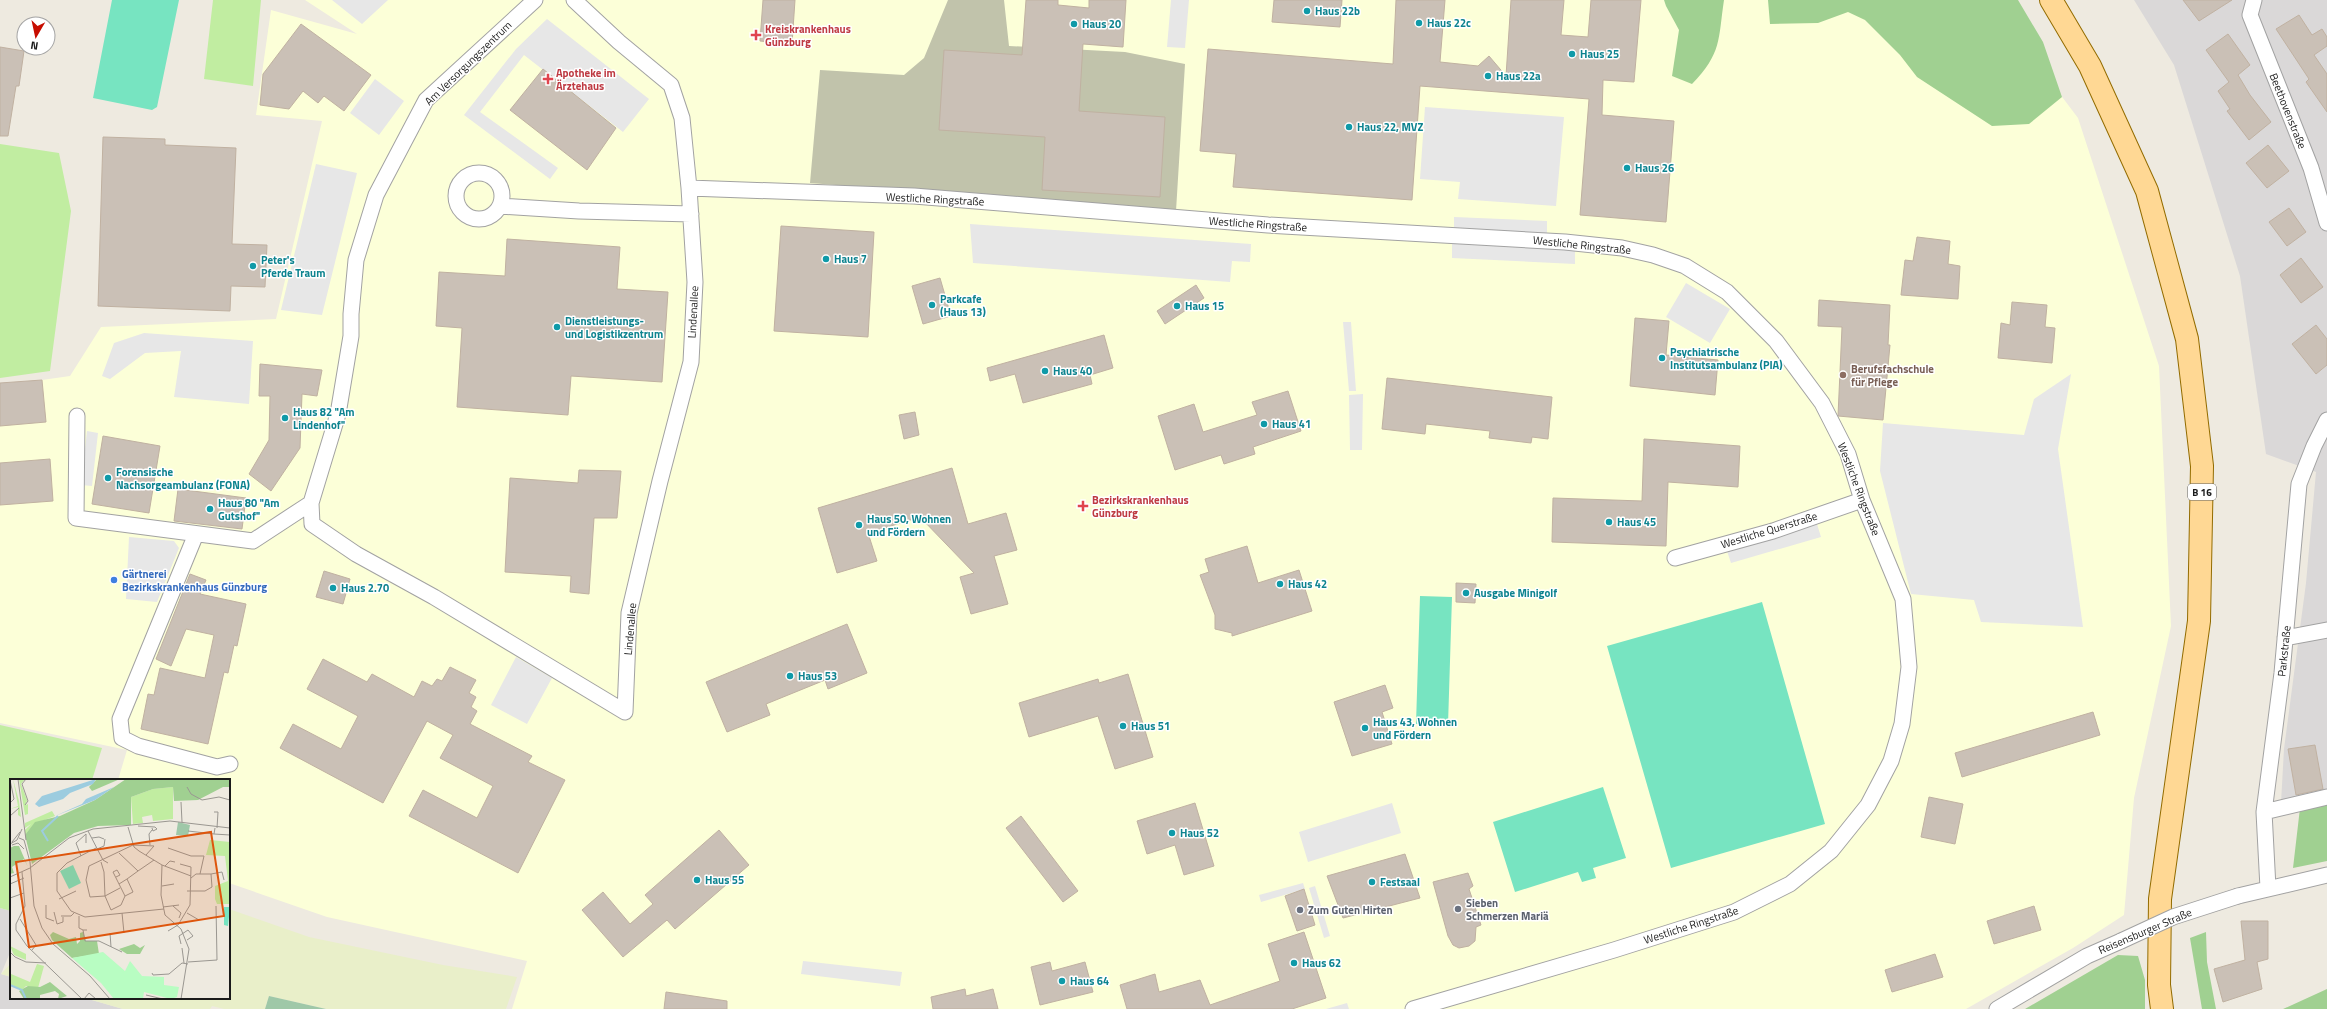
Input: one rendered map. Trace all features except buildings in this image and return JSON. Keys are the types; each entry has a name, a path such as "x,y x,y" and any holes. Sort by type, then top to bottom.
{"main road":[{"name":"B 16","path":"2051,0 2090,66 2147,191 2187,339 2202,466 2199,621 2160,899 2159,985 2162,1009"}],"street":[{"name":"Am Versorgungszentrum","path":"312,524 311,503 338,414 352,336 351,314 356,260 376,195 426,100 534,0"},
{"name":"Lindenallee","path":"312,524 356,554 434,597 625,712 629,613 660,481 691,362 695,282 691,214 682,118 671,85 619,42 574,0"},
{"name":"Beethovenstraße","path":"2254,0 2250,15 2311,168 2327,223"},
{"name":"Westliche Ringstraße","path":"689,188 914,196 1268,225 1565,242 1622,248 1653,255 1685,266 1727,292 1776,341 1822,403 1848,454 1862,500 1903,599 1909,667 1902,724 1891,761 1868,805 1831,851 1790,884 1734,912 1614,950 1413,1009"},
{"path":"500,206 579,211 691,214"},
{"path":"77,416 76,518 253,541 311,503"},
{"name":"Parkstraße","path":"2268,888 2264,812 2285,638 2299,484 2314,446 2327,420"},
{"name":"Westliche Querstraße","path":"1675,558 1773,531 1862,500"},
{"path":"196,534 120,719 122,738 138,746 217,767 230,764"},
{"path":"2285,638 2327,630"},
{"path":"2264,812 2327,798"},
{"name":"Reisensburger Straße","path":"1997,1009 2087,956 2173,917 2238,896 2327,875"}],"shaded area":[{"name":"Bezirkskrankenhaus Günzburg","path":"305,0 1989,0 2078,118 2159,366 2171,626 2134,798 2124,915 2073,948 1966,1009 512,1009 527,961 327,917 230,883 230,779 118,779 127,750 0,723 0,386 70,376 101,327 276,319 322,121 256,115 271,10 357,34"},
{"path":"332,0 388,0 362,24"},
{"path":"948,0 1004,0 1009,46 1125,52 1185,64 1176,211 810,183 820,70 904,75 924,58"},
{"path":"1171,0 1189,0 1185,48 1167,47"},
{"path":"2134,0 2327,0 2327,802 2281,803 2284,749 2306,583 2316,472 2266,454 2240,276 2174,65"},
{"path":"547,19 649,99 623,132 524,55 480,112 558,168 550,179 464,115 516,49"},
{"path":"375,79 404,101 379,135 350,113"},
{"path":"1425,107 1564,117 1556,206 1458,199 1460,182 1420,179"},
{"path":"316,164 357,173 322,315 281,310"},
{"path":"1454,217 1547,221 1547,236 1454,232"},
{"path":"970,224 1251,244 1250,262 1232,261 1230,282 973,263"},
{"path":"1452,243 1575,249 1575,264 1452,258"},
{"path":"1686,283 1730,309 1710,343 1666,317"},
{"path":"1343,322 1351,322 1356,391 1349,391"},
{"path":"144,333 253,341 249,404 174,397 181,351 145,353 110,379 102,376 114,343"},
{"path":"2071,374 2058,449 2083,627 1981,622 1974,600 1911,594 1880,471 1883,423 2024,435 2034,399"},
{"path":"1363,394 1362,450 1350,450 1349,395"},
{"path":"87,431 98,433 92,486 81,485"},
{"path":"1817,524 1821,537 1731,563 1727,551"},
{"path":"129,537 174,541 179,548 157,602 126,599"},
{"path":"516,657 552,678 527,724 491,705"},
{"path":"1392,803 1401,833 1308,862 1299,832"},
{"path":"1303,883 1305,889 1261,902 1259,895"},
{"path":"1315,886 1330,936 1324,938 1309,888"},
{"path":"0,908 10,911 10,952 1,974 10,977 10,999 88,999 123,1009 0,1009"},
{"path":"230,909 309,937 443,965 517,977 506,1009 326,1009 269,996 265,1009 224,1009 212,1006 210,1009 123,1009 88,999 230,999"},
{"path":"803,961 902,972 900,986 801,974"},
{"path":"10,964 10,977 1,974"},
{"path":"269,996 326,1009 265,1009"},
{"path":"1347,1003 1349,1009 1326,1009"}],"green space":[{"path":"112,0 179,0 157,107 152,110 93,98"},
{"path":"213,0 261,0 253,86 204,79"},
{"path":"1664,0 1724,0 1719,36 1714,54 1702,73 1692,84 1672,76 1679,30"},
{"path":"1768,0 2018,0 2043,42 2062,97 2029,124 1992,126 1917,77 1900,55 1865,20 1848,12 1818,23 1770,24"},
{"path":"0,144 59,153 71,211 50,371 0,378"},
{"path":"1420,596 1452,597 1448,725 1416,724"},
{"path":"1762,602 1825,824 1671,868 1607,646"},
{"path":"0,725 102,748 92,779 10,779 10,911 0,908"},
{"path":"1603,787 1626,858 1593,868 1596,878 1582,882 1578,872 1515,892 1493,822"},
{"path":"2327,802 2327,861 2293,868 2300,808"},
{"path":"2206,932 2207,962 2216,1009 2202,1009 2190,938"},
{"path":"2118,955 2138,956 2145,980 2145,1009 2025,1009"},
{"path":"2327,989 2327,1009 2283,1009"}],"place":[{"name":"Haus 22b","path":"1307,11"},
{"name":"Haus 22c","path":"1419,23"},
{"name":"Haus 20","path":"1074,24"},
{"name":"Kreiskrankenhaus Günzburg","path":"756,35"},
{"name":"Haus 25","path":"1572,54"},
{"name":"Haus 22a","path":"1488,76"},
{"name":"Apotheke im Ärztehaus","path":"548,79"},
{"name":"Haus 22, MVZ","path":"1349,127"},
{"name":"Haus 26","path":"1627,168"},
{"name":"Haus 7","path":"826,259"},
{"name":"Peter's Pferde Traum","path":"253,266"},
{"name":"Parkcafe (Haus 13)","path":"932,305"},
{"name":"Haus 15","path":"1177,306"},
{"name":"Dienstleistungs- und Logistikzentrum","path":"557,327"},
{"name":"Psychiatrische Institutsambulanz (PIA)","path":"1662,358"},
{"name":"Haus 40","path":"1045,371"},
{"name":"Berufsfachschule für Pflege","path":"1843,375"},
{"name":"Haus 82 \"Am Lindenhof\"","path":"285,418"},
{"name":"Haus 41","path":"1264,424"},
{"name":"Forensische Nachsorgeambulanz (FONA)","path":"108,478"},
{"name":"Bezirkskrankenhaus Günzburg","path":"1083,506"},
{"name":"Haus 80 \"Am Gutshof\"","path":"210,509"},
{"name":"Haus 45","path":"1609,522"},
{"name":"Haus 50, Wohnen und Fördern","path":"859,525"},
{"name":"Gärtnerei Bezirkskrankenhaus Günzburg","path":"114,580"},
{"name":"Haus 42","path":"1280,584"},
{"name":"Haus 2.70","path":"333,588"},
{"name":"Ausgabe Minigolf","path":"1466,593"},
{"name":"Haus 53","path":"790,676"},
{"name":"Haus 51","path":"1123,726"},
{"name":"Haus 43, Wohnen und Fördern","path":"1365,728"},
{"name":"Haus 52","path":"1172,833"},
{"name":"Haus 55","path":"697,880"},
{"name":"Festsaal","path":"1372,882"},
{"name":"Sieben Schmerzen Mariä","path":"1458,909"},
{"name":"Zum Guten Hirten","path":"1300,910"},
{"name":"Haus 62","path":"1294,963"},
{"name":"Haus 64","path":"1062,981"}]}
